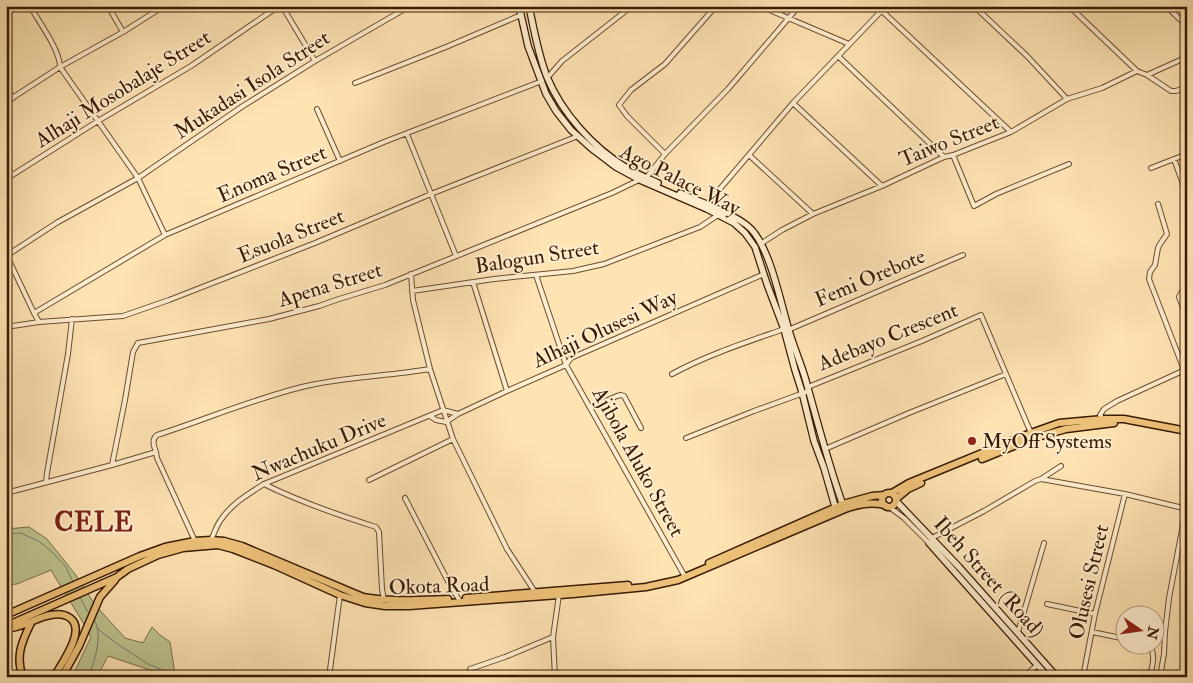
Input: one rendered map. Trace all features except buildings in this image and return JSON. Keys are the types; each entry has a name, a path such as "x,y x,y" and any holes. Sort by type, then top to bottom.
{"main road":[{"name":"Ago Palace Way","path":"519,6 528,46 546,94 571,130 616,167 734,223 745,232 755,247 767,284 786,329"},
{"name":"Ago Palace Way","path":"529,7 539,50 548,77 566,110 585,135 615,160 643,179 707,204 747,225 762,244 773,277 786,329 844,506"},
{"name":"Ago Palace Way","path":"806,390 814,441 836,510"},
{"path":"895,498 888,493 884,495 882,500 886,506 892,506 895,498 909,483 1059,423 1124,419 1187,431"},
{"path":"895,498 919,484 1032,439 1066,429 1110,422 1145,424"},
{"name":"Okota Road","path":"6,615 88,579 141,559 183,548 218,545 363,597 384,600 509,600 637,588 678,580 844,506 872,496 884,495"},
{"name":"Ibeh Street (Road)","path":"895,498 1048,677"},
{"name":"Okota Road","path":"844,506 866,503 886,506"},
{"name":"Okota Road","path":"6,628 55,604 118,577 141,559 165,547 194,541 224,541 260,552 340,595 365,603 385,606 409,606 535,592 653,583 673,579 738,549 836,510"},
{"name":"Ibeh Street (Road)","path":"931,540 1018,632 1057,677"},
{"path":"62,677 79,646 97,602 104,591 118,577"},
{"path":"6,628 20,627 43,617 58,614 71,618 76,627 74,641 54,677"},
{"path":"23,677 19,665 19,652 31,622"},
{"path":"6,673 12,677"}],"street":[{"path":"30,6 53,45 60,67 138,178 165,235"},
{"path":"108,6 123,32"},
{"path":"6,102 60,67 123,32 164,6"},
{"path":"281,6 315,61"},
{"name":"Alhaji Mosobalaje Street","path":"6,179 98,121 191,66 281,6"},
{"name":"Mukadasi Isola Street","path":"7,256 65,218 138,178 243,106 315,61 410,6"},
{"path":"548,77 562,61 632,6"},
{"path":"665,154 627,116 619,105 631,90 665,64 716,6"},
{"path":"760,6 849,44"},
{"path":"643,179 728,89 799,6"},
{"path":"707,204 793,103 886,6"},
{"path":"974,6 1027,56 1067,99"},
{"path":"1069,6 1137,71 1147,75 1171,91 1187,88"},
{"path":"1166,6 1187,26"},
{"path":"882,11 1011,132"},
{"path":"355,83 521,15"},
{"path":"838,56 944,157"},
{"path":"1147,75 1187,57"},
{"name":"Taiwo Street","path":"762,244 782,230 813,214 882,186 944,157 1011,132 1067,99 1102,88 1137,71"},
{"name":"Enoma Street","path":"34,313 165,235 384,142 542,82"},
{"path":"6,87 13,98"},
{"path":"793,103 882,186"},
{"path":"317,109 340,161"},
{"path":"408,134 456,256"},
{"name":"Esuola Street","path":"6,327 38,322 123,316 315,243 578,136"},
{"path":"1151,168 1187,154"},
{"path":"750,155 813,214"},
{"path":"952,155 974,206 996,194 1069,164"},
{"path":"1174,159 1187,195"},
{"name":"Apena Street","path":"112,465 132,352 138,343 277,317 385,285 643,179"},
{"path":"1103,419 1100,415 1104,408 1185,370 1148,279 1155,265 1158,248 1167,234 1158,204"},
{"name":"Balogun Street","path":"412,291 494,279 573,271 604,264 700,226 718,215"},
{"name":"Femi Orebote","path":"672,374 748,341 786,329 963,255"},
{"path":"7,256 38,322"},
{"path":"411,274 412,291 430,369 446,422 507,549 535,592"},
{"name":"Alhaji Olusesi Way","path":"446,422 458,414 566,365 571,358 764,274"},
{"name":"Ajibola Aluko Street","path":"536,275 566,365 684,575"},
{"path":"473,282 507,391"},
{"path":"1187,289 1181,293 1180,297 1187,318"},
{"name":"Adebayo Crescent","path":"686,438 806,390 981,315 1006,374"},
{"path":"46,482 68,354 72,319"},
{"path":"194,541 157,458 153,438 157,435 275,394 307,386 430,369"},
{"path":"825,450 909,413 1006,374 1031,433"},
{"path":"590,408 621,395 624,396 641,428"},
{"path":"443,410 458,414"},
{"name":"Nwachuku Drive","path":"211,540 223,516 243,498 264,484 443,410"},
{"path":"430,416 436,420 446,422"},
{"path":"369,480 453,439"},
{"path":"6,493 156,452"},
{"path":"931,540 1061,466"},
{"path":"1041,479 1124,494 1186,509 1168,598 1164,654 1160,677"},
{"path":"264,484 342,516 376,527 379,532 384,600"},
{"name":"Olusesi Street","path":"1083,677 1095,614 1124,494"},
{"path":"405,498 459,600"},
{"name":"Ibeh Street (Road)","path":"886,506 931,540"},
{"path":"1018,632 1044,543"},
{"path":"329,677 340,595"},
{"path":"555,677 553,637 559,595"},
{"path":"1047,604 1095,614"},
{"path":"1092,632 1116,637"},
{"path":"470,669 553,637"},
{"path":"1150,677 1154,656"},
{"path":"1024,677 1037,665"}],"green space":[{"path":"29,527 47,539 75,574 96,606 125,638 143,643 152,627 170,642 175,674 182,677 171,677 108,656 97,677 72,677 91,637 51,570 17,584 6,585 6,529"}],"waterway":[{"path":"6,534 21,533 40,542 66,567 73,582"},
{"path":"80,597 89,613"},
{"path":"88,677 96,655 98,639 98,631 93,618"},
{"path":"98,629 148,664 179,677"}],"place":[{"name":"MyOff Systems","path":"972,441"}],"district":[{"name":"CELE","path":"94,523"}]}
